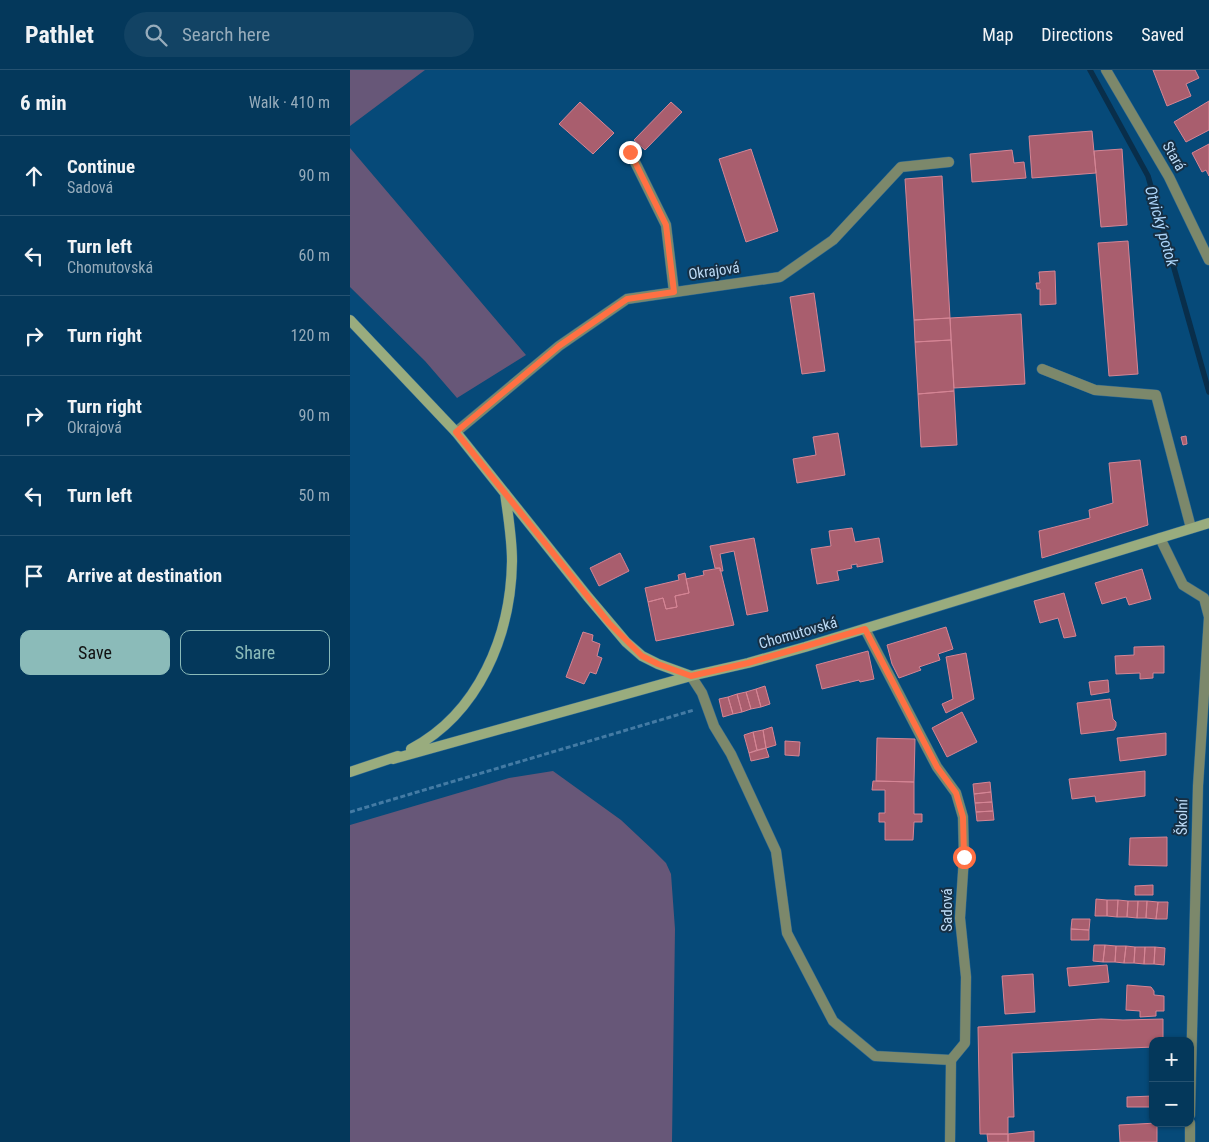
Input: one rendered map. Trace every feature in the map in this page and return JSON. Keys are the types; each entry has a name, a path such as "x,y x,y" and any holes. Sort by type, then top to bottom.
{"main road":[{"path":"350,320 456,432 626,642 642,656 691,676"},
{"path":"350,772 393,758 425,741 466,702 481,680 494,654 504,624 510,592 512,560 505,492"},
{"name":"Chomutovská","path":"393,758 691,676 748,663 1209,523"}],"street":[{"name":"Stará","path":"1106,70 1169,177 1209,260"},
{"path":"630,152 666,225 674,292"},
{"name":"Okrajová","path":"456,432 559,346 627,299 780,277 833,240 901,167 949,162"},
{"path":"1042,369 1095,390 1156,395 1191,528"},
{"name":"Školní","path":"1160,538 1183,585 1204,598 1209,617 1198,786 1191,1082"},
{"name":"Sadová","path":"865,629 937,767 956,793 963,817 964,857 960,918 966,976 965,1044 951,1060"},
{"path":"691,676 702,693 714,726 731,754 776,850 787,933 833,1021 874,1056 951,1060 950,1142"},
{"path":"1190,1127 1190,1142"}],"path":[{"path":"350,812 707,706"}],"shaded area":[{"path":"350,70 425,70 350,126"},
{"path":"350,148 526,355 457,398 425,361 350,287"},
{"path":"553,771 621,820 666,863 671,874 675,929 672,1142 350,1142 350,825 509,778"}],"building":[{"path":"1153,70 1195,70 1199,78 1186,84 1191,96 1167,106"},
{"path":"1209,101 1209,130 1186,142 1174,122"},
{"path":"580,102 614,133 593,154 559,124"},
{"path":"671,102 682,112 645,150 634,140"},
{"path":"1092,131 1096,173 1032,178 1029,136"},
{"path":"1209,144 1209,176 1206,170 1202,172 1192,153"},
{"path":"751,149 778,231 746,242 719,159"},
{"path":"1122,149 1127,225 1101,227 1094,151"},
{"path":"1012,150 1014,163 1024,162 1026,178 972,182 970,154"},
{"path":"942,176 950,318 914,320 905,179"},
{"path":"1128,241 1138,374 1109,376 1098,243"},
{"path":"1055,271 1056,304 1040,305 1040,289 1037,289 1036,283 1040,283 1039,272"},
{"path":"814,293 825,371 802,374 790,297"},
{"path":"1021,314 1025,384 954,388 950,318"},
{"path":"950,318 951,340 915,342 914,320"},
{"path":"951,340 954,391 918,394 915,342"},
{"path":"954,391 957,445 921,447 918,394"},
{"path":"838,433 845,475 797,483 793,459 816,455 813,437"},
{"path":"1186,436 1187,444 1183,445 1181,437"},
{"path":"1140,460 1148,525 1042,558 1039,531 1090,518 1089,510 1113,503 1109,463"},
{"path":"852,528 855,542 879,538 883,562 857,567 857,564 851,565 852,568 837,571 839,580 817,584 811,549 831,546 829,531"},
{"path":"754,538 768,611 747,615 734,551 720,554 723,571 720,571 720,568 715,568 710,546"},
{"path":"620,553 629,571 599,586 590,568"},
{"path":"720,568 734,625 656,641 648,602 663,598 666,609 677,607 675,596 689,593 686,579 704,575 703,571"},
{"path":"1142,569 1151,599 1129,605 1126,597 1102,604 1095,583"},
{"path":"685,573 689,593 675,596 677,607 666,609 663,598 648,602 645,588 679,580 678,575"},
{"path":"1064,593 1076,636 1064,638 1058,618 1040,623 1034,601"},
{"path":"946,627 953,649 938,654 940,660 919,667 921,670 899,678 892,664 887,645"},
{"path":"583,632 593,635 592,641 600,644 597,656 602,658 596,674 590,672 584,684 566,677"},
{"path":"1164,646 1164,673 1153,673 1153,678 1140,679 1140,673 1116,674 1115,656 1134,655 1134,647"},
{"path":"868,651 874,679 860,682 859,680 822,689 816,665"},
{"path":"966,653 974,699 946,713 942,704 953,699 946,657"},
{"path":"1108,680 1109,692 1091,695 1089,682"},
{"path":"765,686 770,704 761,707 756,689"},
{"path":"756,689 761,707 751,709 746,692"},
{"path":"746,692 751,709 742,712 737,694"},
{"path":"737,694 742,712 733,714 728,697"},
{"path":"728,697 733,714 723,717 719,699"},
{"path":"1110,699 1113,719 1116,722 1114,730 1081,734 1077,703"},
{"path":"962,712 977,742 947,757 932,728"},
{"path":"772,727 776,745 766,748 763,730"},
{"path":"763,730 766,748 757,750 753,732"},
{"path":"753,732 757,750 749,753 744,735"},
{"path":"1166,733 1166,755 1120,761 1117,738"},
{"path":"877,738 915,739 914,782 876,781"},
{"path":"785,741 800,742 799,756 785,755"},
{"path":"766,748 769,757 751,761 749,753"},
{"path":"1145,771 1145,796 1096,802 1095,796 1072,799 1069,779"},
{"path":"873,781 914,782 914,814 922,814 922,822 914,822 913,840 885,840 885,822 879,822 879,813 885,813 885,790 872,790"},
{"path":"990,782 991,792 974,794 973,784"},
{"path":"991,792 992,802 975,803 974,794"},
{"path":"992,802 993,811 976,812 975,803"},
{"path":"993,811 994,820 977,821 976,812"},
{"path":"1167,837 1167,866 1129,865 1130,838"},
{"path":"1153,885 1153,895 1135,895 1135,886"},
{"path":"1096,899 1107,900 1107,916 1095,916"},
{"path":"1107,900 1118,900 1117,917 1107,916"},
{"path":"1118,900 1128,901 1127,917 1117,917"},
{"path":"1128,901 1138,901 1137,918 1127,917"},
{"path":"1138,901 1147,901 1146,918 1137,918"},
{"path":"1147,901 1158,902 1156,919 1146,918"},
{"path":"1158,902 1168,902 1167,919 1156,919"},
{"path":"1072,919 1090,919 1089,930 1071,929"},
{"path":"1071,929 1089,930 1089,940 1071,940"},
{"path":"1094,945 1105,945 1103,962 1093,961"},
{"path":"1105,945 1116,946 1115,962 1103,962"},
{"path":"1116,946 1126,946 1124,963 1115,962"},
{"path":"1126,946 1135,947 1134,963 1124,963"},
{"path":"1135,947 1145,947 1144,964 1134,963"},
{"path":"1145,947 1155,947 1154,964 1144,964"},
{"path":"1155,947 1165,948 1164,965 1154,964"},
{"path":"1107,965 1109,982 1069,986 1067,968"},
{"path":"1033,974 1035,1012 1005,1014 1002,976"},
{"path":"1127,985 1151,987 1154,995 1164,996 1164,1011 1156,1011 1156,1016 1140,1017 1140,1011 1126,1010"},
{"path":"1101,1019 1163,1019 1163,1037 1149,1037 1149,1047 1012,1053 1014,1117 1008,1117 1008,1134 980,1134 978,1027"},
{"path":"1149,1096 1149,1107 1127,1107 1127,1097"},
{"path":"1149,1123 1149,1127 1157,1127 1157,1142 1120,1142 1119,1125"},
{"path":"1034,1131 1034,1142 1008,1142 1008,1134"},
{"path":"987,1134 1008,1134 1008,1142 988,1142"}],"waterway":[{"name":"Otvický potok","path":"1090,70 1148,176 1209,392"}],"route":[{"path":"630,152 666,225 674,292 627,299 559,346 456,432 609,623 642,656 658,664 691,676 748,663 865,629 937,767 956,793 963,817 964,857"}]}
